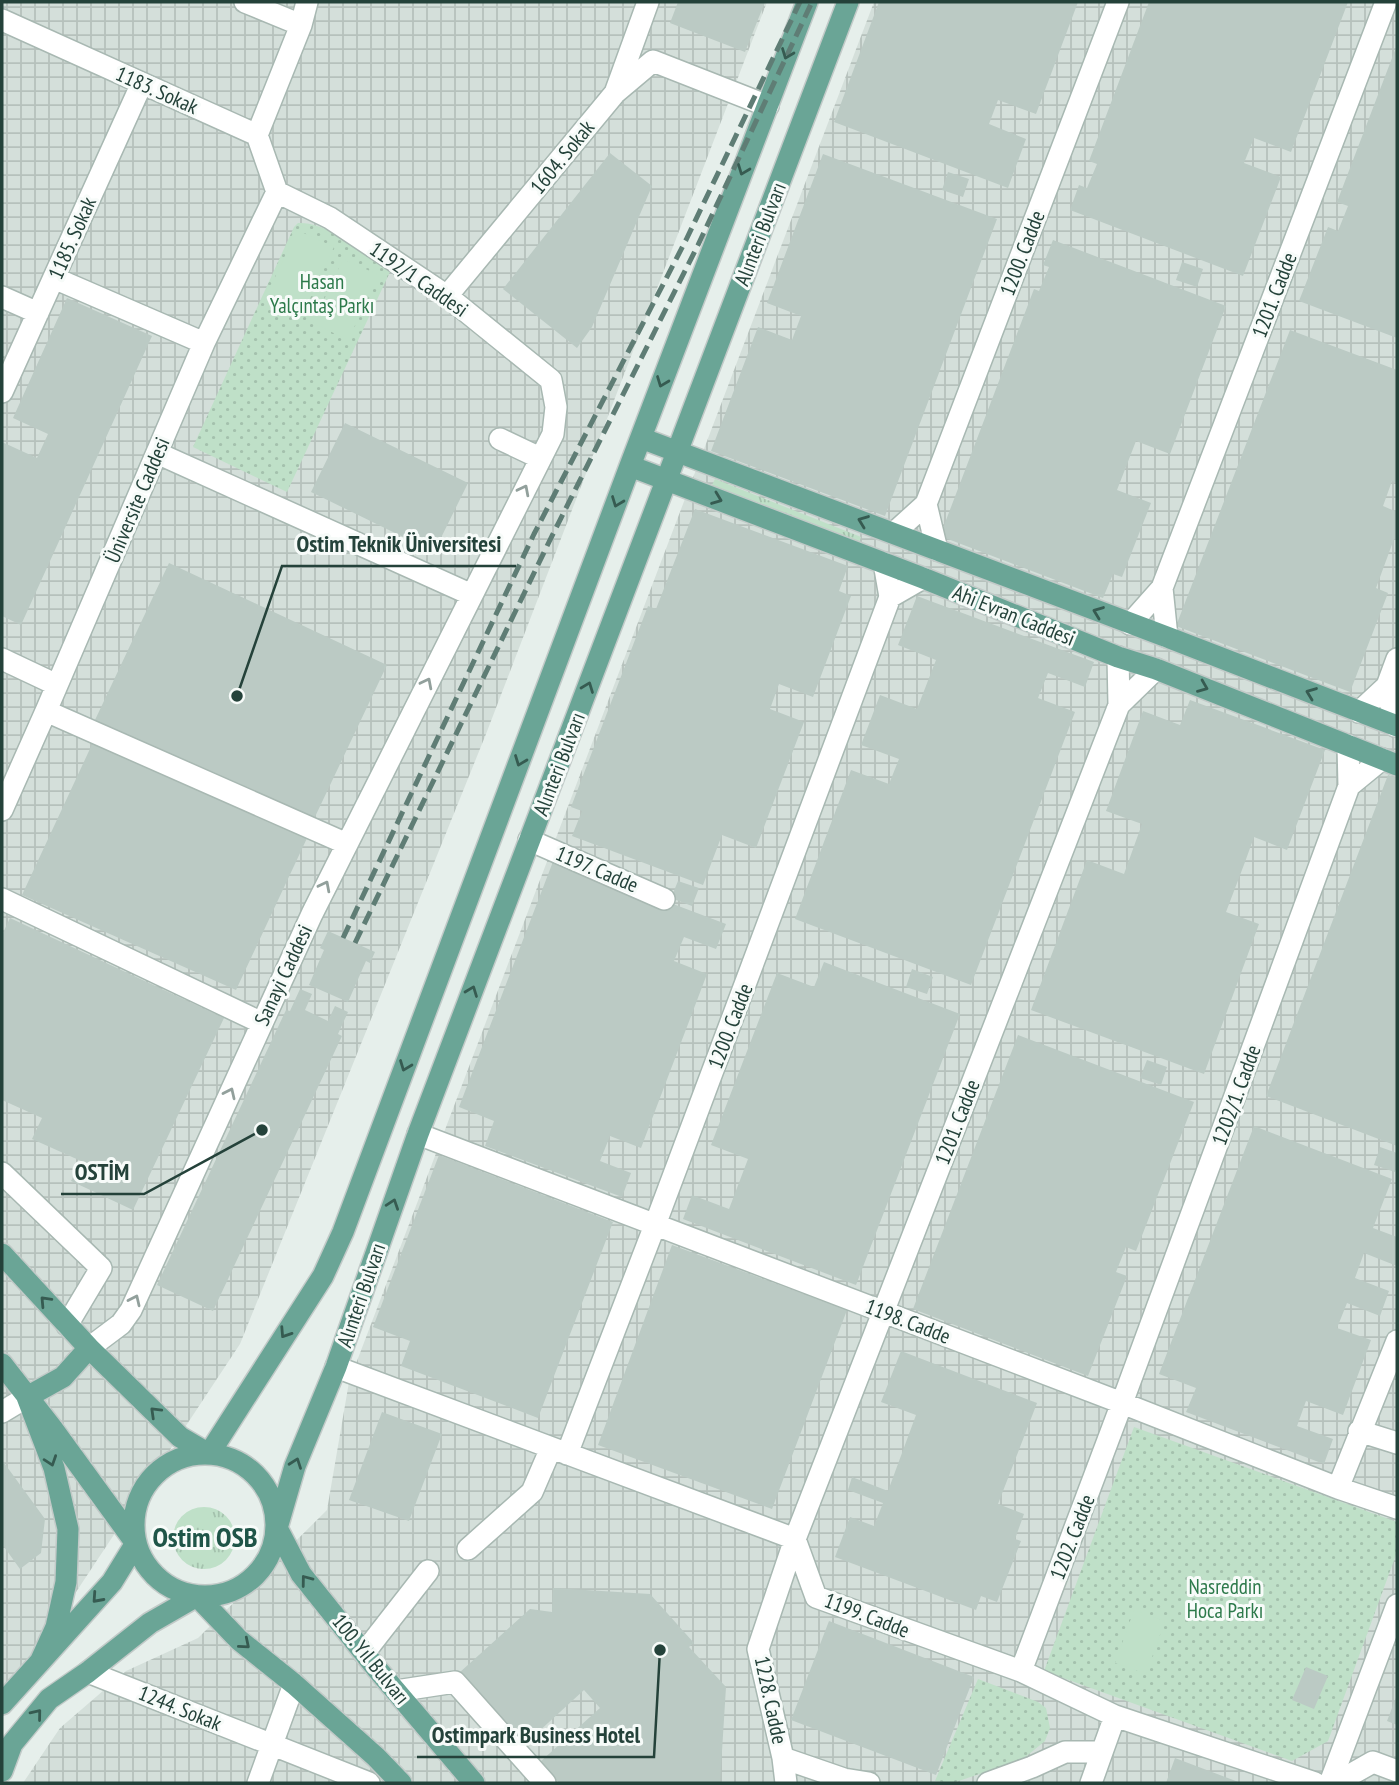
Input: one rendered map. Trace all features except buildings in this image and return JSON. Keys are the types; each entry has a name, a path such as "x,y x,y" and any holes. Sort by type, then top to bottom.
{"main road":[{"name":"Alınteri Bulvarı","path":"209,1454 323,1276 343,1232 807,2"},
{"name":"Alınteri Bulvarı","path":"277,1528 295,1466 336,1367 418,1135 848,2"},
{"name":"Ahi Evran Caddesi","path":"641,438 1396,726"},
{"name":"Ahi Evran Caddesi","path":"630,466 923,578 1118,657 1156,668 1389,762"},
{"name":"1200. Cadde","path":"884,563 894,533"},
{"path":"923,578 937,550"},
{"name":"1201. Cadde","path":"1118,657 1130,624"},
{"name":"1201. Cadde","path":"1156,668 1167,637"},
{"name":"1202/1. Cadde","path":"1348,745 1359,712"},
{"path":"1389,762 1396,726"},
{"path":"2,1254 89,1348 180,1437 209,1454"},
{"path":"27,1397 63,1377 89,1348"},
{"path":"2,1364 93,1483 136,1543 144,1562 158,1579 177,1590 197,1596 220,1594 242,1586 260,1571 272,1551 277,1528 274,1504 264,1483 247,1466 225,1455 209,1454 181,1457 162,1467 148,1483 138,1501 134,1522 136,1543 112,1582 2,1704"},
{"path":"27,1397 54,1468 68,1529 66,1581 56,1627 40,1662"},
{"name":"100. Yıl Bulvarı","path":"277,1528 301,1574 474,1783"},
{"path":"2,1771 12,1744 49,1699 150,1623 197,1596"},
{"path":"197,1596 239,1640 294,1684 376,1757 401,1783"}],"street":[{"path":"245,2 301,25"},
{"path":"277,192 257,135 301,25 307,2"},
{"name":"1604. Sokak","path":"447,296 615,93 648,2"},
{"name":"1200. Cadde","path":"894,533 926,504 1118,2"},
{"name":"1201. Cadde","path":"1130,624 1162,588 1386,2"},
{"name":"1183. Sokak","path":"2,20 257,135"},
{"path":"615,93 653,61 768,106"},
{"name":"1185. Sokak","path":"2,392 142,83"},
{"name":"1192/1 Caddesi","path":"277,192 330,218 447,296 551,380"},
{"name":"Üniversite Caddesi","path":"2,810 204,343 277,192"},
{"path":"54,278 204,343"},
{"path":"2,297 38,313"},
{"name":"Sanayi Caddesi","path":"89,1348 121,1324 131,1310 312,914 553,434 556,407 551,380"},
{"path":"500,439 540,458"},
{"path":"157,453 472,595"},
{"path":"926,504 937,550"},
{"name":"1200. Cadde","path":"468,1549 531,1493 559,1451 655,1225 890,597 884,563"},
{"path":"890,597 923,578"},
{"name":"1201. Cadde","path":"1162,588 1167,637"},
{"name":"1201. Cadde","path":"795,1539 1119,705 1118,657"},
{"path":"2,659 57,685"},
{"name":"1202/1. Cadde","path":"1359,712 1387,686 1397,659"},
{"name":"1201. Cadde","path":"1119,705 1156,668"},
{"path":"1387,686 1396,726"},
{"path":"46,711 347,844"},
{"name":"1202/1. Cadde","path":"1122,1403 1349,786 1348,745"},
{"path":"1349,786 1389,762"},
{"name":"1197. Cadde","path":"529,840 664,898"},
{"path":"2,899 262,1023"},
{"name":"1198. Cadde","path":"418,1135 1338,1488 1397,1508"},
{"path":"2,1172 101,1268 67,1325"},
{"path":"1338,1488 1397,1341"},
{"path":"336,1367 795,1539"},
{"path":"2,1412 27,1397"},
{"name":"1202. Cadde","path":"1021,1671 1122,1403"},
{"path":"1359,1431 1397,1443"},
{"name":"1199. Cadde","path":"795,1539 816,1597 1021,1671 1115,1716 1315,1783"},
{"name":"1228. Cadde","path":"786,1783 783,1758 758,1648 795,1539"},
{"path":"365,1653 428,1571"},
{"path":"1329,1783 1397,1605"},
{"name":"1244. Sokak","path":"88,1672 369,1783"},
{"path":"396,1691 454,1682 545,1783"},
{"path":"258,1783 294,1684"},
{"path":"1091,1783 1115,1716"},
{"path":"988,1783 1065,1752 1102,1752"},
{"path":"783,1758 841,1781 869,1783"},
{"path":"1336,1783 1373,1762 1397,1771"}],"shaded area":[{"path":"2,2 767,2 486,734 240,1344 2,1704"},
{"path":"874,2 1397,2 1397,1783 23,1783 60,1728 126,1671 198,1638 327,1510 349,1382"}],"green space":[{"name":"Hasan Yalçıntaş Parkı","path":"298,223 322,227 334,233 390,272 287,492 193,447"},
{"path":"297,230 334,247 301,318 264,301"},
{"path":"343,259 379,275 348,340 313,323"},
{"path":"715,479 861,537 858,546 711,487"},
{"name":"Nasreddin Hoca Parkı","path":"1134,1427 1397,1522 1397,1552 1328,1741 1292,1761 1044,1671"},
{"path":"204,1507 226,1516 235,1538 226,1560 204,1569 182,1560 173,1538 182,1516"},
{"path":"1134,1610 1165,1621 1146,1674 1115,1663"},
{"path":"978,1679 1038,1702 1046,1708 1050,1728 1045,1741 1023,1759 953,1783 935,1781"}],"railway":[{"path":"343,938 534,534 686,240 800,2"},
{"path":"355,943 549,542 698,245 812,2"}],"place":[{"name":"Ostim Teknik Üniversitesi","path":"237,696"},
{"name":"OSTİM","path":"262,1130"},
{"name":"Ostimpark Business Hotel","path":"660,1650"}],"district":[{"name":"Ostim OSB","path":"205,1536"}]}
